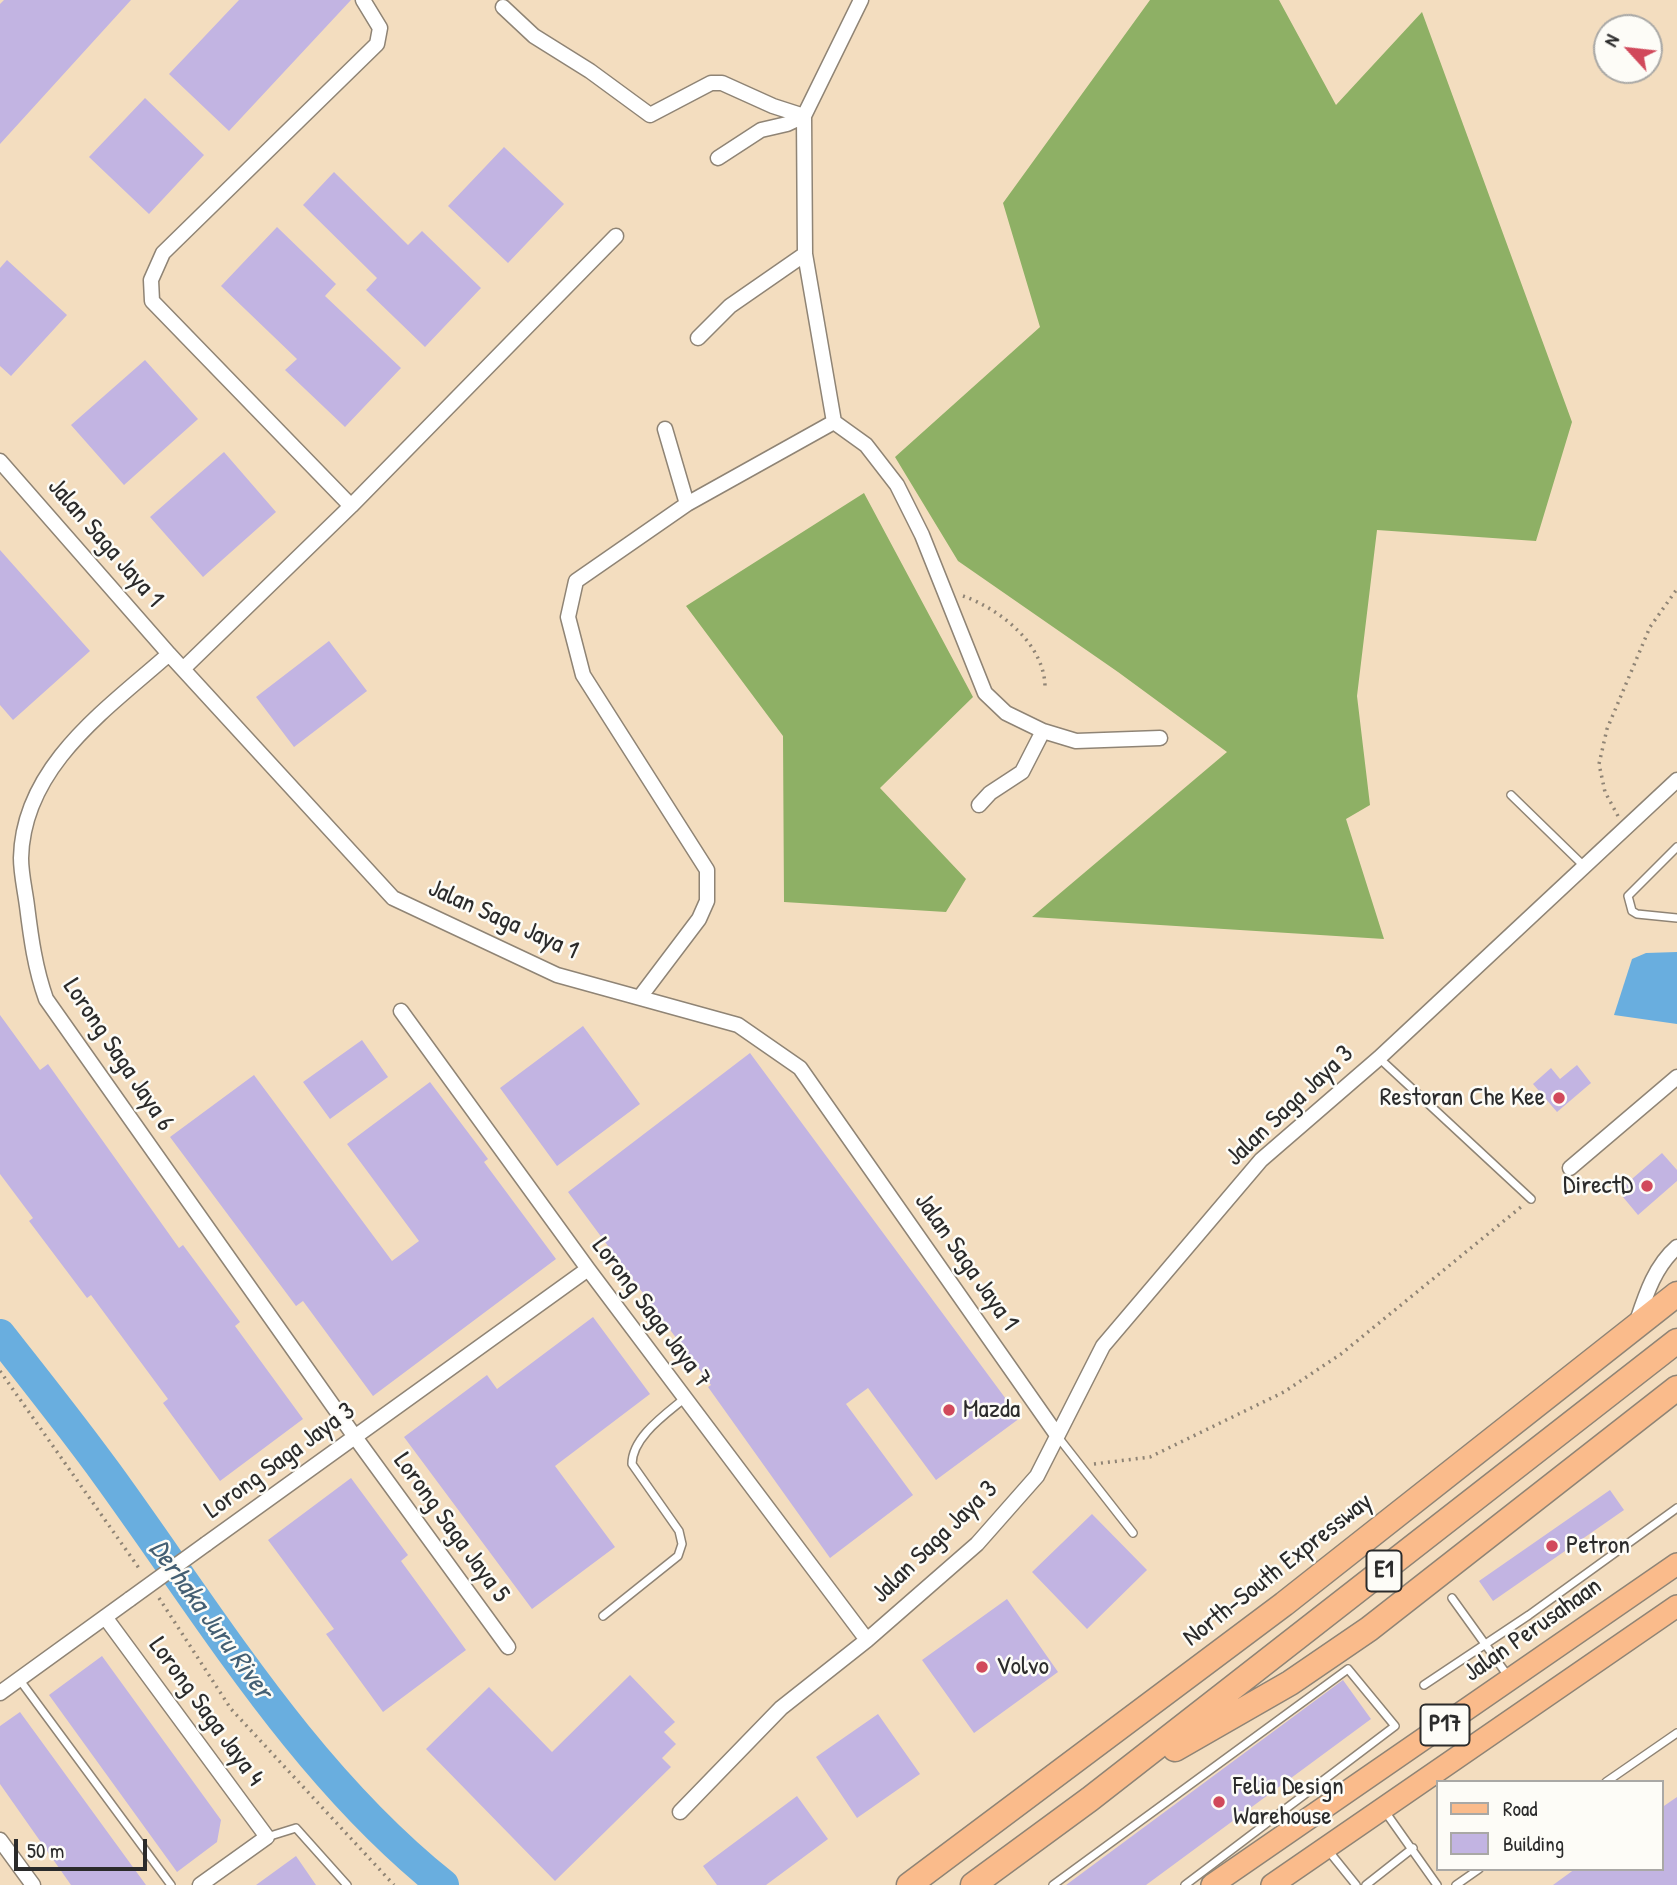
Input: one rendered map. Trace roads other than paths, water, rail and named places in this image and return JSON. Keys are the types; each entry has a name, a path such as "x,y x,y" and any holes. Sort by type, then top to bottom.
{"highway":[{"name":"North–South Expressway","path":"909,1885 1284,1604 1677,1294"},
{"name":"E1","path":"973,1885 1090,1799 1677,1342"},
{"path":"1090,1799 1290,1682 1369,1629 1677,1388"}],"main road":[{"name":"Jalan Perusahaan","path":"1212,1885 1231,1862 1511,1679 1677,1564"},
{"path":"1272,1885 1677,1606"}],"street":[{"path":"351,506 152,301 151,280 163,253 377,44 380,28 363,0"},
{"path":"861,0 804,116 805,254 834,422 866,445 897,485 944,590 985,693 1006,713 1043,731 1076,741 1160,738"},
{"path":"503,7 534,36 573,60 650,115 711,83 722,83 773,106 804,116"},
{"path":"718,158 761,130 787,124 804,116"},
{"path":"183,669 351,506 616,236"},
{"path":"698,338 746,294 805,254"},
{"path":"640,997 699,919 707,901 707,870 583,675 568,617 576,581 687,504 834,422"},
{"path":"665,429 687,504"},
{"name":"Jalan Saga Jaya 1","path":"0,461 169,654 393,898 556,975 737,1025 800,1068 1057,1435"},
{"name":"Lorong Saga Jaya 6","path":"169,654 83,729 53,766 31,802 21,859 35,968 46,999 355,1437"},
{"path":"979,805 990,793 1022,772 1043,731"},
{"name":"Jalan Saga Jaya 3","path":"680,1812 781,1708 867,1640 977,1544 1037,1476 1103,1346 1261,1160 1379,1058 1586,868 1677,780"},
{"name":"Lorong Saga Jaya 7","path":"401,1011 588,1269 867,1640"},
{"path":"1570,1168 1677,1077"},
{"path":"1636,1326 1647,1291 1666,1257 1677,1247"},
{"name":"Lorong Saga Jaya 3","path":"0,1693 588,1269"},
{"name":"Lorong Saga Jaya 5","path":"355,1437 508,1647"},
{"name":"Lorong Saga Jaya 4","path":"105,1617 267,1837"},
{"path":"200,1885 267,1837"},
{"path":"0,1840 33,1885"}],"lane":[{"path":"1511,795 1586,868"},
{"path":"1677,847 1628,896 1632,911 1637,914 1677,918"},
{"path":"1379,1058 1531,1199"},
{"path":"603,1616 678,1556 682,1544 679,1531 632,1464 632,1455 635,1446 664,1415 685,1398"},
{"path":"1057,1435 1133,1533"},
{"path":"1424,1685 1677,1508"},
{"path":"1452,1598 1511,1679"},
{"path":"1053,1885 1348,1669 1395,1726 1231,1862 1185,1885"},
{"path":"19,1679 171,1885"},
{"path":"1609,1780 1677,1732"},
{"path":"1383,1810 1413,1848 1437,1885"},
{"path":"267,1837 296,1828 347,1885"},
{"path":"1366,1885 1413,1848"},
{"path":"1327,1849 1356,1885"},
{"path":"1456,1885 1476,1871"}],"water":[{"path":"1677,952 1677,1024 1614,1015 1632,959 1646,953"}],"waterway":[{"name":"Derhaka Juru River","path":"0,1335 94,1456 222,1637 303,1743 346,1794 393,1841 443,1885"}],"place":[{"name":"Restoran Che Kee","path":"1559,1098"},
{"name":"DirectD","path":"1647,1186"},
{"name":"Mazda","path":"949,1410"},
{"name":"Petron","path":"1552,1546"},
{"name":"Volvo","path":"982,1667"},
{"name":"Felia Design Warehouse","path":"1219,1802"}]}
